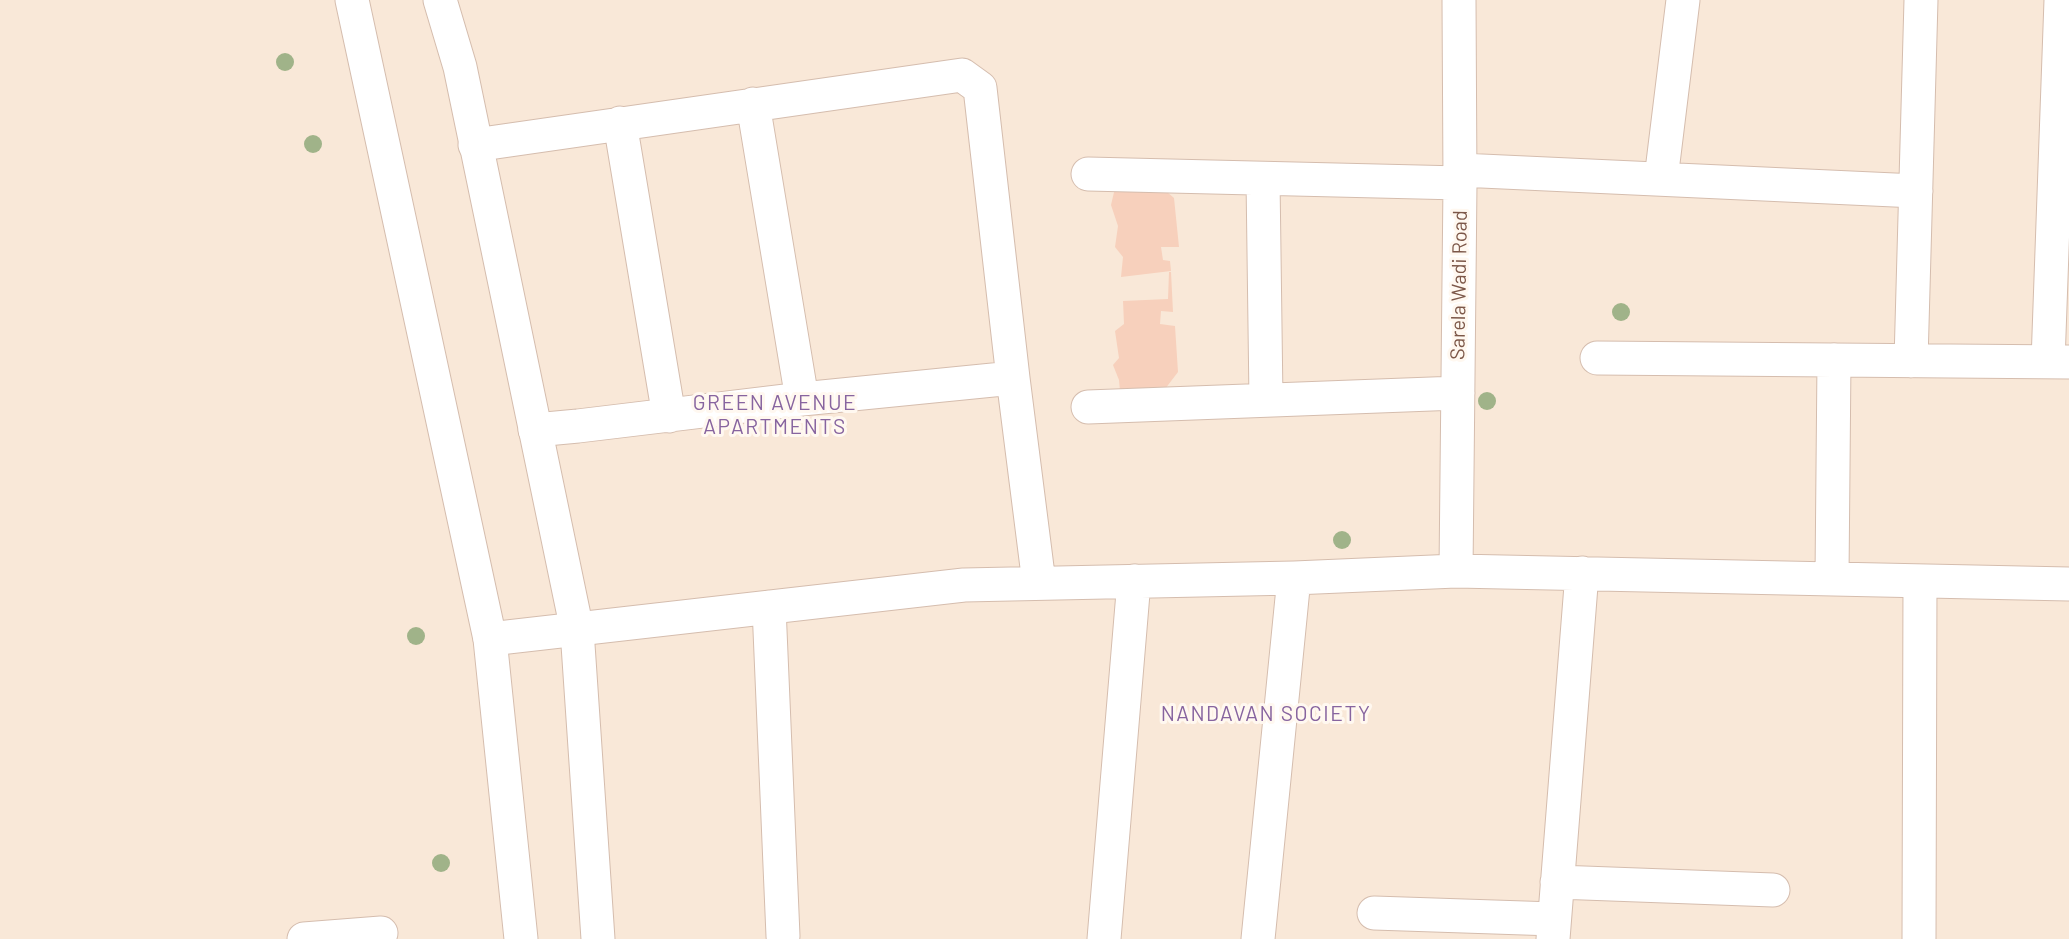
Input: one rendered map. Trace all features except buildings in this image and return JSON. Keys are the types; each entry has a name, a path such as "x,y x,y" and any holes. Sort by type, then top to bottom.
{"street":[{"path":"352,0 490,639 522,939"},
{"path":"441,0 459,67 577,630 598,939"},
{"name":"Sarela Wadi Road","path":"1456,571 1460,176 1459,0"},
{"path":"1661,179 1683,0"},
{"path":"1911,361 1921,0"},
{"path":"1597,358 2058,362 2061,0"},
{"path":"475,145 962,75 981,88 1013,378 1039,584"},
{"path":"753,104 802,399"},
{"path":"620,123 669,416"},
{"path":"1088,174 1263,178 1460,176 1661,179 1916,191"},
{"path":"1263,178 1266,400"},
{"path":"1832,578 1834,360"},
{"path":"535,430 802,399 1013,378"},
{"path":"1088,407 1458,393"},
{"path":"490,639 964,585 1294,578 1456,571 2069,584"},
{"path":"1374,913 1553,929 1582,573"},
{"path":"1258,939 1294,578"},
{"path":"1104,939 1134,581"},
{"path":"1919,939 1920,581"},
{"path":"769,607 783,936"},
{"path":"1557,882 1773,890"},
{"path":"304,939 381,933"}],"shaded area":[{"path":"0,0 2069,0 2069,939 0,939"}],"district":[{"name":"GREEN AVENUE APARTMENTS","path":"775,415"},
{"name":"NANDAVAN SOCIETY","path":"1266,714"}]}
